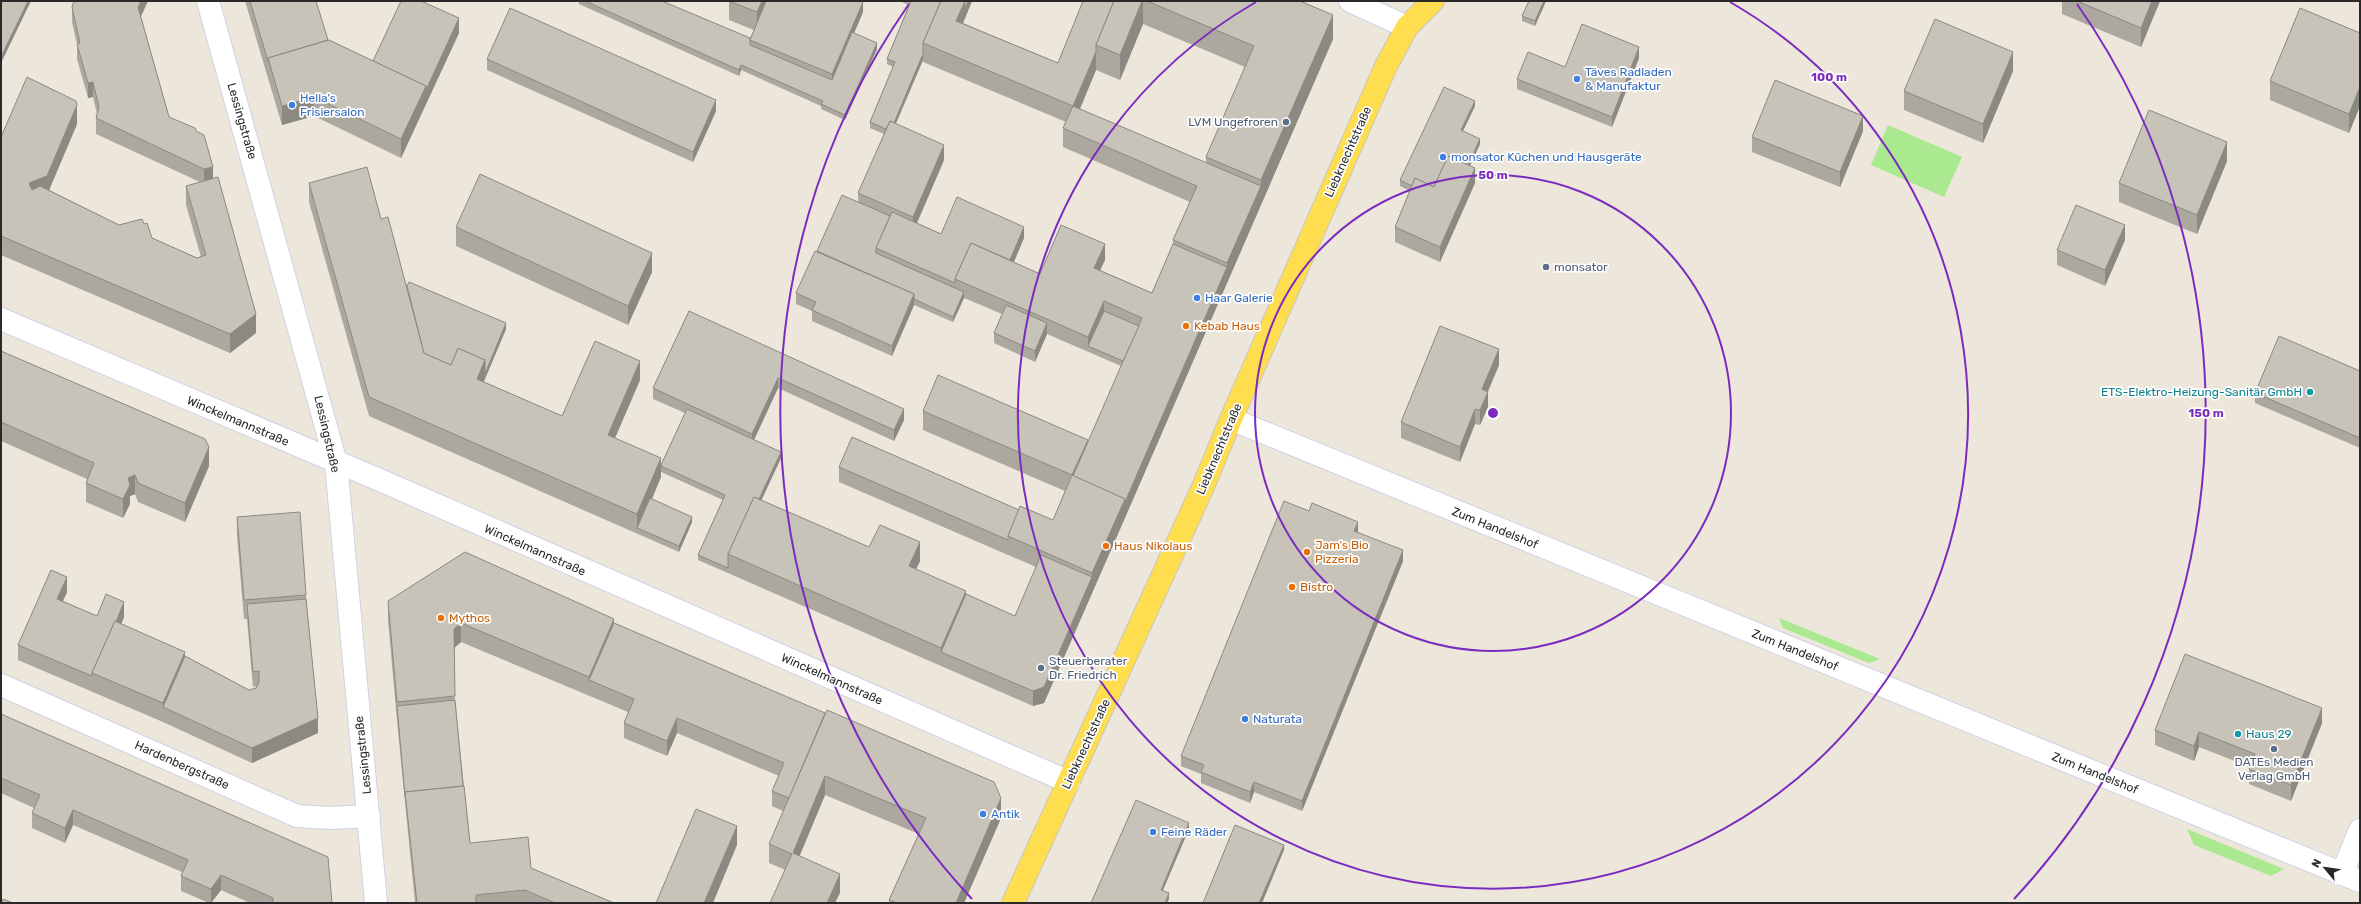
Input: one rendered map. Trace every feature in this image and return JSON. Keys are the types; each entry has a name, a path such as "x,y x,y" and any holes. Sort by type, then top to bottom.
{"main road":[{"name":"Liebknechtstraße","path":"1013,903 1176,548 1373,94 1407,27 1433,1"}],"street":[{"name":"Lessingstraße","path":"208,1 336,463 343,558 369,816 376,903"},
{"path":"1350,1 1407,27"},
{"name":"Winckelmannstraße","path":"1,319 1069,782"},
{"name":"Zum Handelshof","path":"1231,419 2351,877"},
{"name":"Hardenbergstraße","path":"1,685 298,816 331,818 369,816"},
{"path":"2351,877 2360,830"}],"green space":[{"path":"1888,125 1962,157 1944,197 1871,165"},
{"path":"1779,618 1880,659 1869,663 1783,628"},
{"path":"2187,829 2284,869 2271,876 2194,845"}],"building":[{"path":"1,1 28,1 1,57"},
{"path":"74,1 141,1 138,7 169,117 195,128 196,131 204,135 213,167 204,169 96,118 99,107 93,82 88,83 77,44 80,43 72,7"},
{"path":"250,1 316,1 328,40 268,58 268,61"},
{"path":"401,1 421,1 459,18 426,90 426,86 373,61"},
{"path":"585,1 662,1 750,38 750,45 832,80 852,32 877,43 845,115 821,104 823,101 741,65 739,70"},
{"path":"729,1 762,1 757,12"},
{"path":"766,1 863,2 832,74 750,40"},
{"path":"911,1 941,1 923,43 923,54 894,123 890,121 886,129 870,122 895,62 887,59"},
{"path":"941,1 965,1 956,21 1058,63 1083,1 1114,1 1096,45 1096,52 1073,106 923,43"},
{"path":"965,1 968,1 965,10"},
{"path":"1114,1 1142,1 1120,55 1096,45"},
{"path":"1147,1 1300,1 1333,15 1261,180 1206,157 1254,46"},
{"path":"1529,1 1544,1 1535,21 1522,16"},
{"path":"2077,1 2152,1 2141,28"},
{"path":"510,8 716,100 693,152 487,59"},
{"path":"2300,8 2360,33 2360,87 2349,114 2270,81"},
{"path":"1935,19 2013,52 1983,124 1904,91"},
{"path":"1582,24 1639,47 1612,117 1517,79 1528,52 1565,67"},
{"path":"329,40 426,86 401,139 314,97 282,106 268,58"},
{"path":"27,77 76,101 77,105 47,176 29,183 32,190 40,186 119,225 142,219 144,224 147,223 152,238 197,258 206,255 186,186 218,177 256,314 230,334 1,236 1,137"},
{"path":"1775,80 1863,116 1840,172 1752,137"},
{"name":"monsator Küchen und Hausgeräte","path":"1444,87 1475,101 1461,130 1480,139 1468,165 1448,156 1434,187 1415,178 1412,186 1400,180"},
{"path":"1073,106 1261,186 1227,263 1173,240 1197,186 1063,128"},
{"path":"2149,110 2227,142 2197,215 2119,183"},
{"path":"890,121 944,145 913,217 858,193"},
{"path":"1448,156 1475,168 1440,247 1395,227 1415,178 1434,187"},
{"path":"367,167 381,219 388,217 424,353 451,365 458,348 485,360 477,379 562,416 595,341 640,361 608,435 661,458 637,514 369,397 309,183"},
{"path":"480,174 652,253 628,306 456,227"},
{"path":"842,195 890,216 876,248 876,253 964,292 953,317 914,299 914,294 817,251"},
{"path":"957,197 1024,227 1010,260 971,243 955,279 955,283 876,248 892,212 941,234"},
{"path":"2076,205 2125,225 2105,270 2057,250"},
{"path":"1061,225 1105,244 1094,268 1152,293 1173,244 1227,267 1125,502 1125,499 1073,476 1142,318 1104,301 1088,337 955,279 971,243 1040,274"},
{"path":"815,251 914,294 892,346 812,310 816,302 796,293"},
{"path":"409,282 506,323 485,374 485,360 458,348 451,365 424,353 407,286"},
{"path":"1006,305 1047,323 1035,351 994,333"},
{"path":"689,311 904,409 894,430 778,378 752,434 653,388"},
{"path":"1104,311 1139,326 1123,361 1088,346"},
{"path":"1440,326 1499,349 1482,389 1488,392 1480,410 1475,409 1460,447 1401,422"},
{"name":"ETS-Elektro-Heizung-Sanitär GmbH","path":"2279,336 2360,371 2360,438 2255,393"},
{"path":"1,351 205,439 209,447 185,503 138,483 135,475 128,478 130,485 123,499 86,483 94,463 1,422"},
{"path":"938,375 1088,440 1072,475 923,411"},
{"path":"687,409 781,452 759,499 754,497 728,554 728,568 698,555 725,495 661,466"},
{"path":"852,437 1019,510 1008,536 1008,540 839,467"},
{"path":"1072,475 1125,499 1092,573 1008,536 1020,506 1053,520"},
{"path":"754,497 869,547 880,525 920,542 909,566 966,591 941,648 728,554"},
{"path":"650,498 692,517 679,546 637,528"},
{"path":"1284,501 1309,511 1312,503 1358,522 1354,531 1403,550 1302,801 1254,782 1250,792 1201,772 1204,765 1181,756"},
{"path":"300,512 306,595 244,600 237,517"},
{"path":"465,552 614,619 589,677 461,623 454,629 455,696 397,702 388,601"},
{"path":"1041,555 1092,577 1044,687 1033,691 941,652 966,594 1015,616"},
{"path":"51,570 67,577 57,599 97,616 106,594 124,602 92,676 18,645"},
{"path":"306,599 318,718 252,748 163,707 185,656 249,690 256,688 259,682 259,671 253,672 247,604"},
{"path":"115,621 185,652 163,703 92,673"},
{"path":"614,623 825,713 789,798 772,791 784,763 677,718 667,741 624,723 634,699 589,680"},
{"name":"Haus 29","path":"2185,654 2322,708 2291,785 2249,769 2255,754 2199,732 2194,746 2155,730"},
{"path":"455,700 463,786 405,792 405,796 397,706"},
{"path":"827,710 994,782 1001,798 956,903 897,903 889,900 926,818 825,776 793,853 840,874 827,903 770,903 792,854 769,844"},
{"path":"1,714 328,857 332,903 273,903 273,898 221,875 211,889 181,876 188,860 73,810 65,828 32,813 40,795 1,778"},
{"path":"464,786 470,843 528,837 531,868 614,903 555,903 525,890 476,895 476,903 417,903 405,792"},
{"path":"1136,800 1189,823 1161,890 1169,893 1165,903 1091,903"},
{"path":"696,809 737,826 704,903 656,903"},
{"path":"1235,825 1284,845 1259,903 1203,903"},
{"path":"3,899 13,903 1,903"}],"place":[{"name":"Täves Radladen & Manufaktur","path":"1577,79"},
{"name":"Hella's Frisiersalon","path":"292,105"},
{"name":"LVM Ungefroren","path":"1286,122"},
{"name":"monsator Küchen und Hausgeräte","path":"1443,157"},
{"name":"monsator","path":"1546,267"},
{"name":"Haar Galerie","path":"1197,298"},
{"name":"Kebab Haus","path":"1186,326"},
{"name":"ETS-Elektro-Heizung-Sanitär GmbH","path":"2310,392"},
{"name":"Haus Nikolaus","path":"1106,546"},
{"name":"Jam's Bio Pizzeria","path":"1307,552"},
{"name":"Bistro","path":"1292,587"},
{"name":"Mythos","path":"441,618"},
{"name":"Steuerberater Dr. Friedrich","path":"1041,668"},
{"name":"Naturata","path":"1245,719"},
{"name":"Haus 29","path":"2238,734"},
{"name":"DATEs Medien Verlag GmbH","path":"2274,749"},
{"name":"Antik","path":"983,814"},
{"name":"Feine Räder","path":"1153,832"}]}
